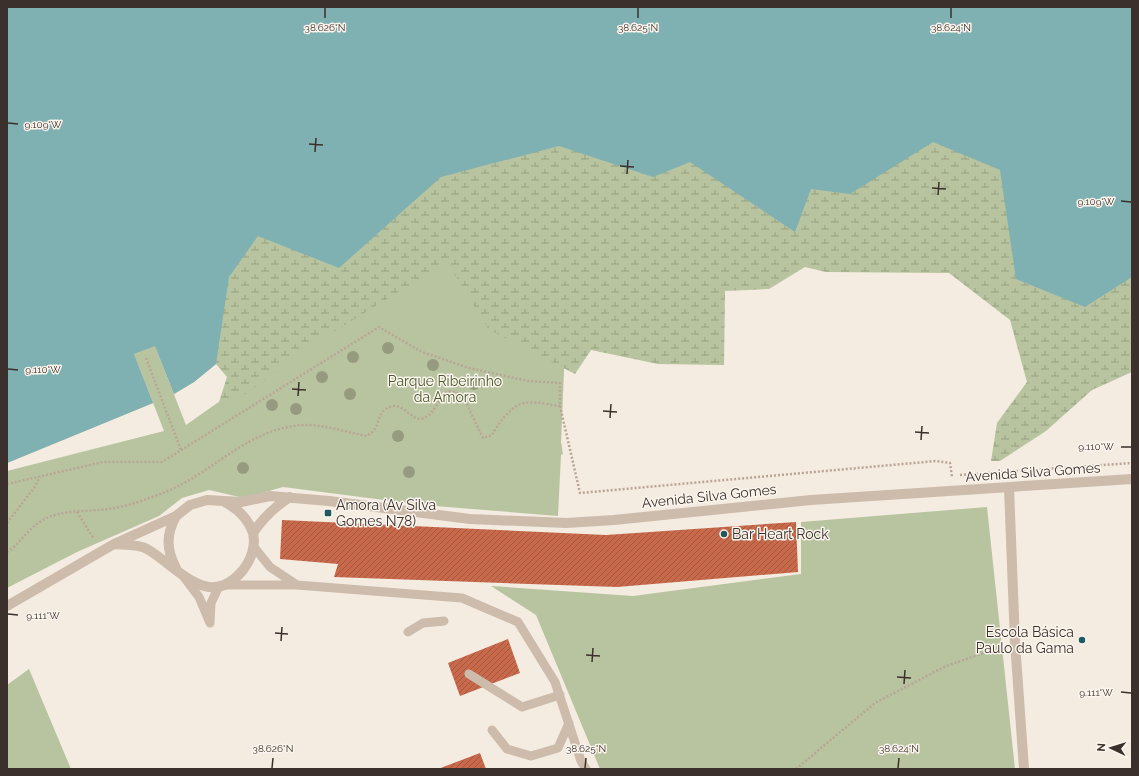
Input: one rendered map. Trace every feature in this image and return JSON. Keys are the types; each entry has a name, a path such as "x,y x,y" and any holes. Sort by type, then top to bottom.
{"street":[{"name":"Avenida Silva Gomes","path":"224,502 241,502 270,496 290,497 470,519 566,523 614,520 811,500 1132,479"},
{"path":"1009,488 1015,642 1024,769"},
{"path":"253,533 277,505 290,497"},
{"path":"7,606 114,544 176,516 190,505 201,501 207,500 224,502 237,509 247,520 253,533 254,547 249,563 238,577 221,585 200,585 184,578 176,570 145,548 114,544"},
{"path":"176,516 170,529 167,543 170,557 176,570"}],"lane":[{"path":"254,547 270,567 296,585"},
{"path":"184,578 199,597 210,623 211,603 221,585 296,585 462,598 518,622 556,682 569,724 586,769"},
{"path":"408,632 423,623 444,621"},
{"path":"469,674 522,707 560,695"},
{"path":"492,730 507,749 531,756 558,748 569,724"}],"path":[{"path":"7,484 103,462 162,462 379,327 422,352 468,368 528,382 560,383 560,406 580,493 936,461 950,463 951,477 965,473 1132,463"},
{"path":"146,358 181,450"},
{"path":"7,552 24,534 43,519 78,512 110,509 164,492 194,477 246,442 278,430 301,425 324,426 367,436 375,430 380,416 386,408 393,406 408,411 415,418 422,420 430,415 441,396 448,391 455,392 463,396 483,438 492,435 496,427 514,407 525,403 560,406"},
{"path":"7,523 40,476"},
{"path":"78,512 95,541"},
{"path":"796,769 875,703 946,666 1015,642"}],"green space":[{"path":"7,7 1132,7 1132,372 1092,390 1046,431 1000,461 991,461 997,423 1027,382 1010,320 949,273 826,272 805,267 769,289 725,291 724,365 658,364 591,350 575,374 488,329 447,262 314,344 241,397 219,402 227,377 216,364 194,382 174,394 155,346 134,354 153,403 7,463"},
{"name":"Parque Ribeirinho da Amora","path":"455,236 568,277 561,442 563,454 561,455 558,516 423,505 283,487 244,498 209,490 182,498 159,516 77,552 7,588 7,471 164,431 134,354 155,346 186,425"},
{"path":"987,507 1015,769 600,769 536,615 491,586 633,596 801,574 801,522"},
{"path":"29,669 71,769 7,769 7,685"}],"water":[{"path":"7,7 1132,7 1132,277 1085,307 1016,279 1000,170 933,142 850,194 811,189 795,232 690,162 653,177 559,146 441,177 339,268 258,236 229,277 216,364 194,382 174,394 155,346 134,354 153,403 7,463"}],"building":[{"path":"282,520 606,535 796,522 798,572 617,587 334,577 338,564 280,559"},
{"path":"508,639 520,673 460,696 448,663"},
{"path":"480,753 486,769 438,769"}],"place":[{"name":"Amora (Av Silva Gomes N78)","path":"328,513"},
{"name":"Bar Heart Rock","path":"724,534"},
{"name":"Escola Básica Paulo da Gama","path":"1082,640"}]}
